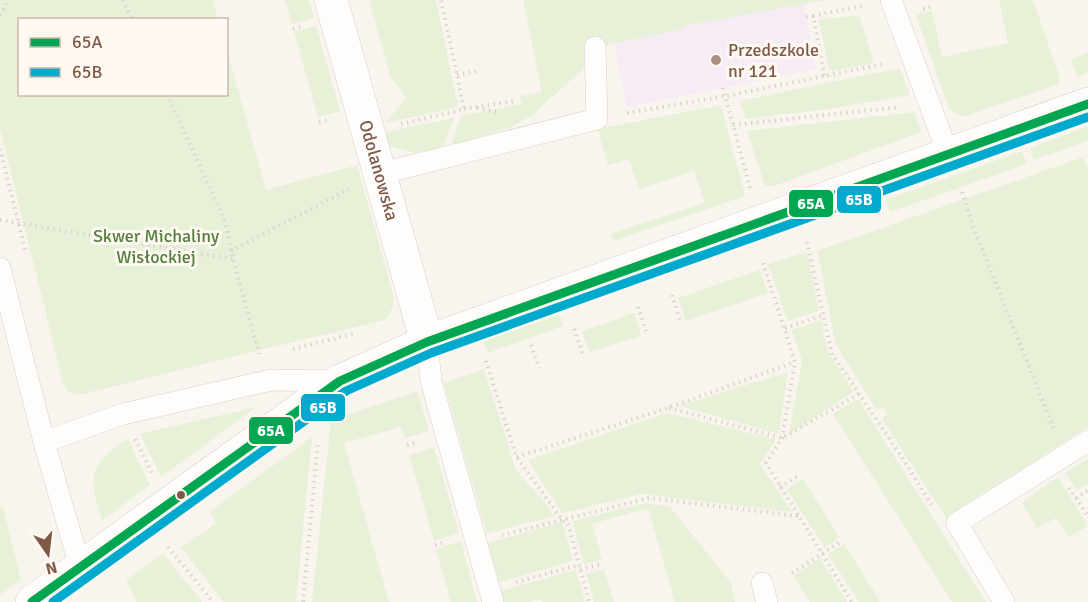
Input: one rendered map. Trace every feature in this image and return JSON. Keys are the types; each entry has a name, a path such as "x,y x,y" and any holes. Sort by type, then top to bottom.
{"street":[{"name":"Odolanowska","path":"331,0 367,131 367,180 427,342"},
{"path":"32,602 340,381 427,342 1088,104"}],"lane":[{"path":"891,0 948,154"},
{"path":"367,180 443,157 597,118 595,47"},
{"path":"0,268 44,442 80,567"},
{"path":"427,342 431,381 491,595"},
{"path":"44,442 123,414 271,380 340,381"},
{"path":"1004,602 957,523 1088,441"}],"path":[{"path":"0,15 9,0"},
{"path":"123,0 131,18"},
{"path":"441,0 462,110 443,157"},
{"path":"806,17 891,0"},
{"path":"813,16 825,77"},
{"path":"597,118 726,96 912,58"},
{"path":"457,75 478,71"},
{"path":"723,88 750,190"},
{"path":"168,96 225,221 233,260 260,357"},
{"path":"367,131 514,101"},
{"path":"733,125 929,104"},
{"path":"0,149 27,256"},
{"path":"231,251 367,180"},
{"path":"962,192 974,229 1065,456"},
{"path":"797,208 832,354 935,512"},
{"path":"0,220 233,260"},
{"path":"763,263 795,362 782,438 766,463 852,602"},
{"path":"672,295 681,323"},
{"path":"638,307 647,333"},
{"path":"785,327 824,315"},
{"path":"574,329 583,354"},
{"path":"531,345 539,368"},
{"path":"486,361 518,458 562,520 568,524 589,602"},
{"path":"518,458 668,408 795,362"},
{"path":"668,408 782,438 860,394"},
{"path":"303,602 319,431"},
{"path":"780,487 800,475"},
{"path":"1065,481 1088,516"},
{"path":"1076,498 1088,490"},
{"path":"477,542 649,498 798,516"},
{"path":"147,519 213,602"},
{"path":"792,573 842,541"},
{"path":"491,595 580,567 603,564"}],"shaded area":[{"name":"Przedszkole nr 121","path":"563,0 826,0 804,5 816,69 627,107 614,44 573,51"}],"green space":[{"name":"Skwer Michaliny Wisłockiej","path":"0,0 213,0 218,18 18,18 18,96 228,96 228,54 266,190 357,165 394,297 391,310 384,320 78,395 68,392 63,383 0,128"},
{"path":"285,0 309,0 314,18 292,24"},
{"path":"369,0 436,0 458,107 386,123 406,97 391,78"},
{"path":"523,0 826,0 683,26 683,29 586,49 583,69 531,116 509,128 451,145 461,116 522,104 520,96 542,92"},
{"path":"999,0 1033,0 1059,76 1059,84 962,117 949,109 916,15 932,11 942,57 1008,43"},
{"path":"859,15 874,63 833,71 829,69 819,20"},
{"path":"316,26 340,111 318,117 294,32"},
{"path":"1088,52 1088,73 1077,77 1071,60"},
{"path":"900,68 910,95 822,110 746,119 740,101"},
{"path":"721,105 745,196 613,241 610,234 705,203 694,171 639,189 629,159 608,165 598,129"},
{"path":"915,112 921,132 774,186 765,186 747,131"},
{"path":"454,118 443,146 415,153 389,146 377,134"},
{"path":"1088,126 1088,141 1034,160 1030,148"},
{"path":"1022,151 1027,164 890,212 886,200"},
{"path":"1083,157 1088,169 1088,427 960,507 962,516 950,524 882,419 887,414 883,407 877,410 836,345 817,251"},
{"path":"807,252 819,311 788,321 768,264"},
{"path":"760,270 768,293 686,321 678,298"},
{"path":"559,311 563,326 488,353 483,340"},
{"path":"634,313 641,336 589,352 582,331"},
{"path":"821,320 827,350 853,392 789,434 802,361 792,330"},
{"path":"484,369 516,470 554,516 487,534 444,383"},
{"path":"788,372 779,434 680,406"},
{"path":"417,391 429,431 405,438 401,427 344,443 389,602 312,602 331,420"},
{"path":"858,399 986,602 952,602 833,414"},
{"path":"256,407 161,477 140,434"},
{"path":"667,413 776,439 760,464 792,512 641,494 562,513 528,460"},
{"path":"312,437 296,602 224,602 181,548 216,523 209,512"},
{"path":"128,439 150,485 102,521 93,482 94,473 104,457"},
{"path":"434,447 459,533 434,541 409,455"},
{"path":"1088,459 1088,484 1077,490 1065,473"},
{"path":"1058,477 1088,526 1069,537 1056,518 1037,528 1022,503"},
{"path":"803,479 839,537 825,548 787,489"},
{"path":"646,503 670,507 731,583 735,602 675,602 648,508 592,524 602,560 584,564 572,521"},
{"path":"0,507 3,507 21,579 0,595"},
{"path":"562,522 573,561 499,582 488,543"},
{"path":"461,541 477,602 451,602 436,549"},
{"path":"844,544 880,601 859,602 828,554"},
{"path":"163,553 202,602 136,602 126,580"},
{"path":"820,558 847,602 810,602 793,576"},
{"path":"604,569 614,602 594,602 586,574"},
{"path":"576,570 585,602 542,602 541,599 530,602 503,602 500,591"}],"transit line":[{"name":"65A","path":"32,602 340,381 427,342 1088,104"},
{"name":"65B","path":"53,602 346,391 431,353 1088,117"}],"place":[{"name":"Przedszkole nr 121","path":"716,60"}]}
